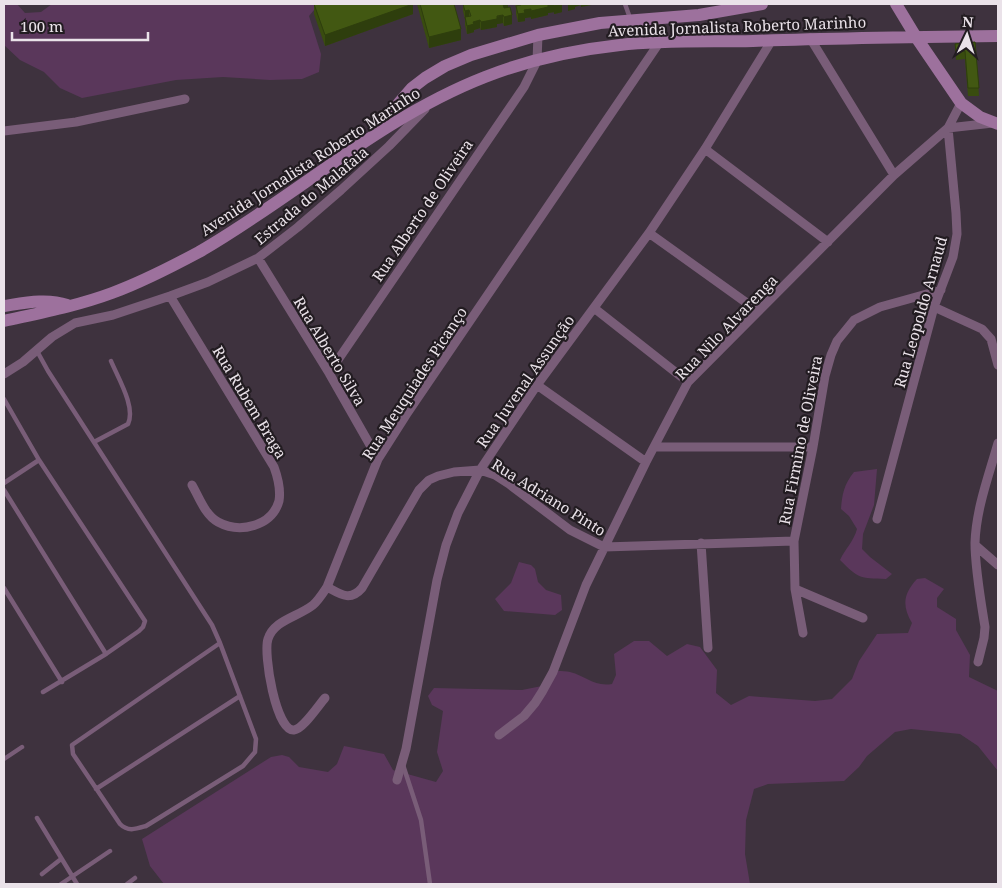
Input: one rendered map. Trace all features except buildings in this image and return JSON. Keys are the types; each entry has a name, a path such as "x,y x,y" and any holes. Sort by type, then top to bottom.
{"main road":[{"path":"377,134 412,88 445,66 472,55 538,35 600,23 631,22 699,15 762,4"},
{"path":"896,4 961,103 980,117 997,123"},
{"name":"Avenida Jornalista Roberto Marinho","path":"4,320 69,306 132,285 200,251 272,206 377,134 434,99 485,77 537,61 594,48 659,43 810,38 998,36"},
{"path":"4,306 49,301 69,306"}],"street":[{"path":"537,61 538,35"},
{"path":"810,38 894,175"},
{"name":"Rua Juvenal Assunção","path":"397,780 402,764 437,580 446,546 458,513 480,470 537,385 649,233 705,149 772,40"},
{"name":"Rua Meuquiades Picanço","path":"324,698 301,728 290,730 282,721 270,683 267,661 267,642 271,633 277,625 314,605 327,587 378,459 659,43"},
{"name":"Rua Alberto de Oliveira","path":"328,373 524,87 537,61"},
{"path":"4,131 76,122 185,99"},
{"name":"Estrada do Malafaia","path":"4,374 23,362 57,333 75,322 113,314 170,296 208,282 258,258 341,190 434,99"},
{"name":"Rua Nilo Alvarenga","path":"500,735 524,716 535,703 553,672 586,585 646,462 688,382 894,175 948,128 961,103"},
{"path":"948,128 997,123"},
{"name":"Rua Leopoldo Arnaud","path":"877,519 934,307 953,258 957,234 948,128"},
{"path":"705,149 828,242"},
{"path":"649,233 758,312"},
{"name":"Rua Alberto Silva","path":"258,258 378,459"},
{"name":"Rua Firmino de Oliveira","path":"803,633 795,589 794,541 813,447 824,376 830,355 837,341 854,320 880,307 941,290"},
{"name":"Rua Rubem Braga","path":"170,296 274,467 280,489 279,500 275,510 261,524 246,528 231,526 218,522 205,510 192,485"},
{"path":"69,306 75,322"},
{"path":"934,307 982,329 991,339 998,365"},
{"path":"594,308 688,382"},
{"path":"537,385 646,462"},
{"path":"978,662 984,638 984,627 975,545 976,525 998,443"},
{"path":"655,447 813,447"},
{"name":"Rua Adriano Pinto","path":"327,587 342,595 356,595 362,588 419,490 429,480 454,472 480,470 495,475 570,530 604,547 794,541"},
{"path":"701,543 708,648"},
{"path":"975,545 998,565"},
{"path":"795,589 863,618"}],"lane":[{"path":"625,4 631,22"},
{"path":"36,350 212,625 220,642 256,739 257,746 252,758 243,766 146,826 136,829 124,828 73,754 71,749 73,743 220,642"},
{"path":"94,442 128,424 130,419 129,404 111,361"},
{"path":"4,399 39,460 145,621 139,631 106,654 44,692"},
{"path":"4,483 39,460"},
{"path":"4,490 106,654"},
{"path":"4,588 62,682"},
{"path":"96,789 240,696"},
{"path":"4,759 22,747"},
{"path":"402,764 421,820 430,884"},
{"path":"37,818 76,884"},
{"path":"61,884 110,851"},
{"path":"42,874 61,859"},
{"path":"127,884 135,878"}],"shaded area":[{"path":"4,4 17,4 25,13 41,12 52,4 319,4 309,16 321,54 319,72 302,79 270,80 223,77 176,80 82,98 60,88 44,72 20,60 4,45"},
{"path":"877,469 874,505 863,534 862,549 892,574 886,579 860,576 851,571 840,560 857,529 849,516 841,509 846,485 854,472"},
{"path":"519,562 531,565 535,569 538,582 546,590 561,595 562,610 555,615 504,611 495,599 511,583"},
{"path":"925,578 944,589 937,598 937,607 956,619 956,630 970,655 969,677 998,691 998,771 978,746 960,734 911,729 895,732 867,756 859,767 844,781 768,784 754,789 746,820 745,854 750,884 164,884 150,866 142,839 271,757 282,755 289,757 299,767 328,772 337,764 344,746 384,754 393,770 436,782 443,771 437,752 443,711 432,705 428,696 434,688 522,690 547,685 558,671 570,672 595,683 612,684 616,675 614,654 634,641 649,641 667,656 687,644 700,647 717,670 716,693 731,705 749,696 815,701 832,699 852,679 859,661 877,634 908,633 912,623 905,606 907,595 912,584 917,579"}]}
